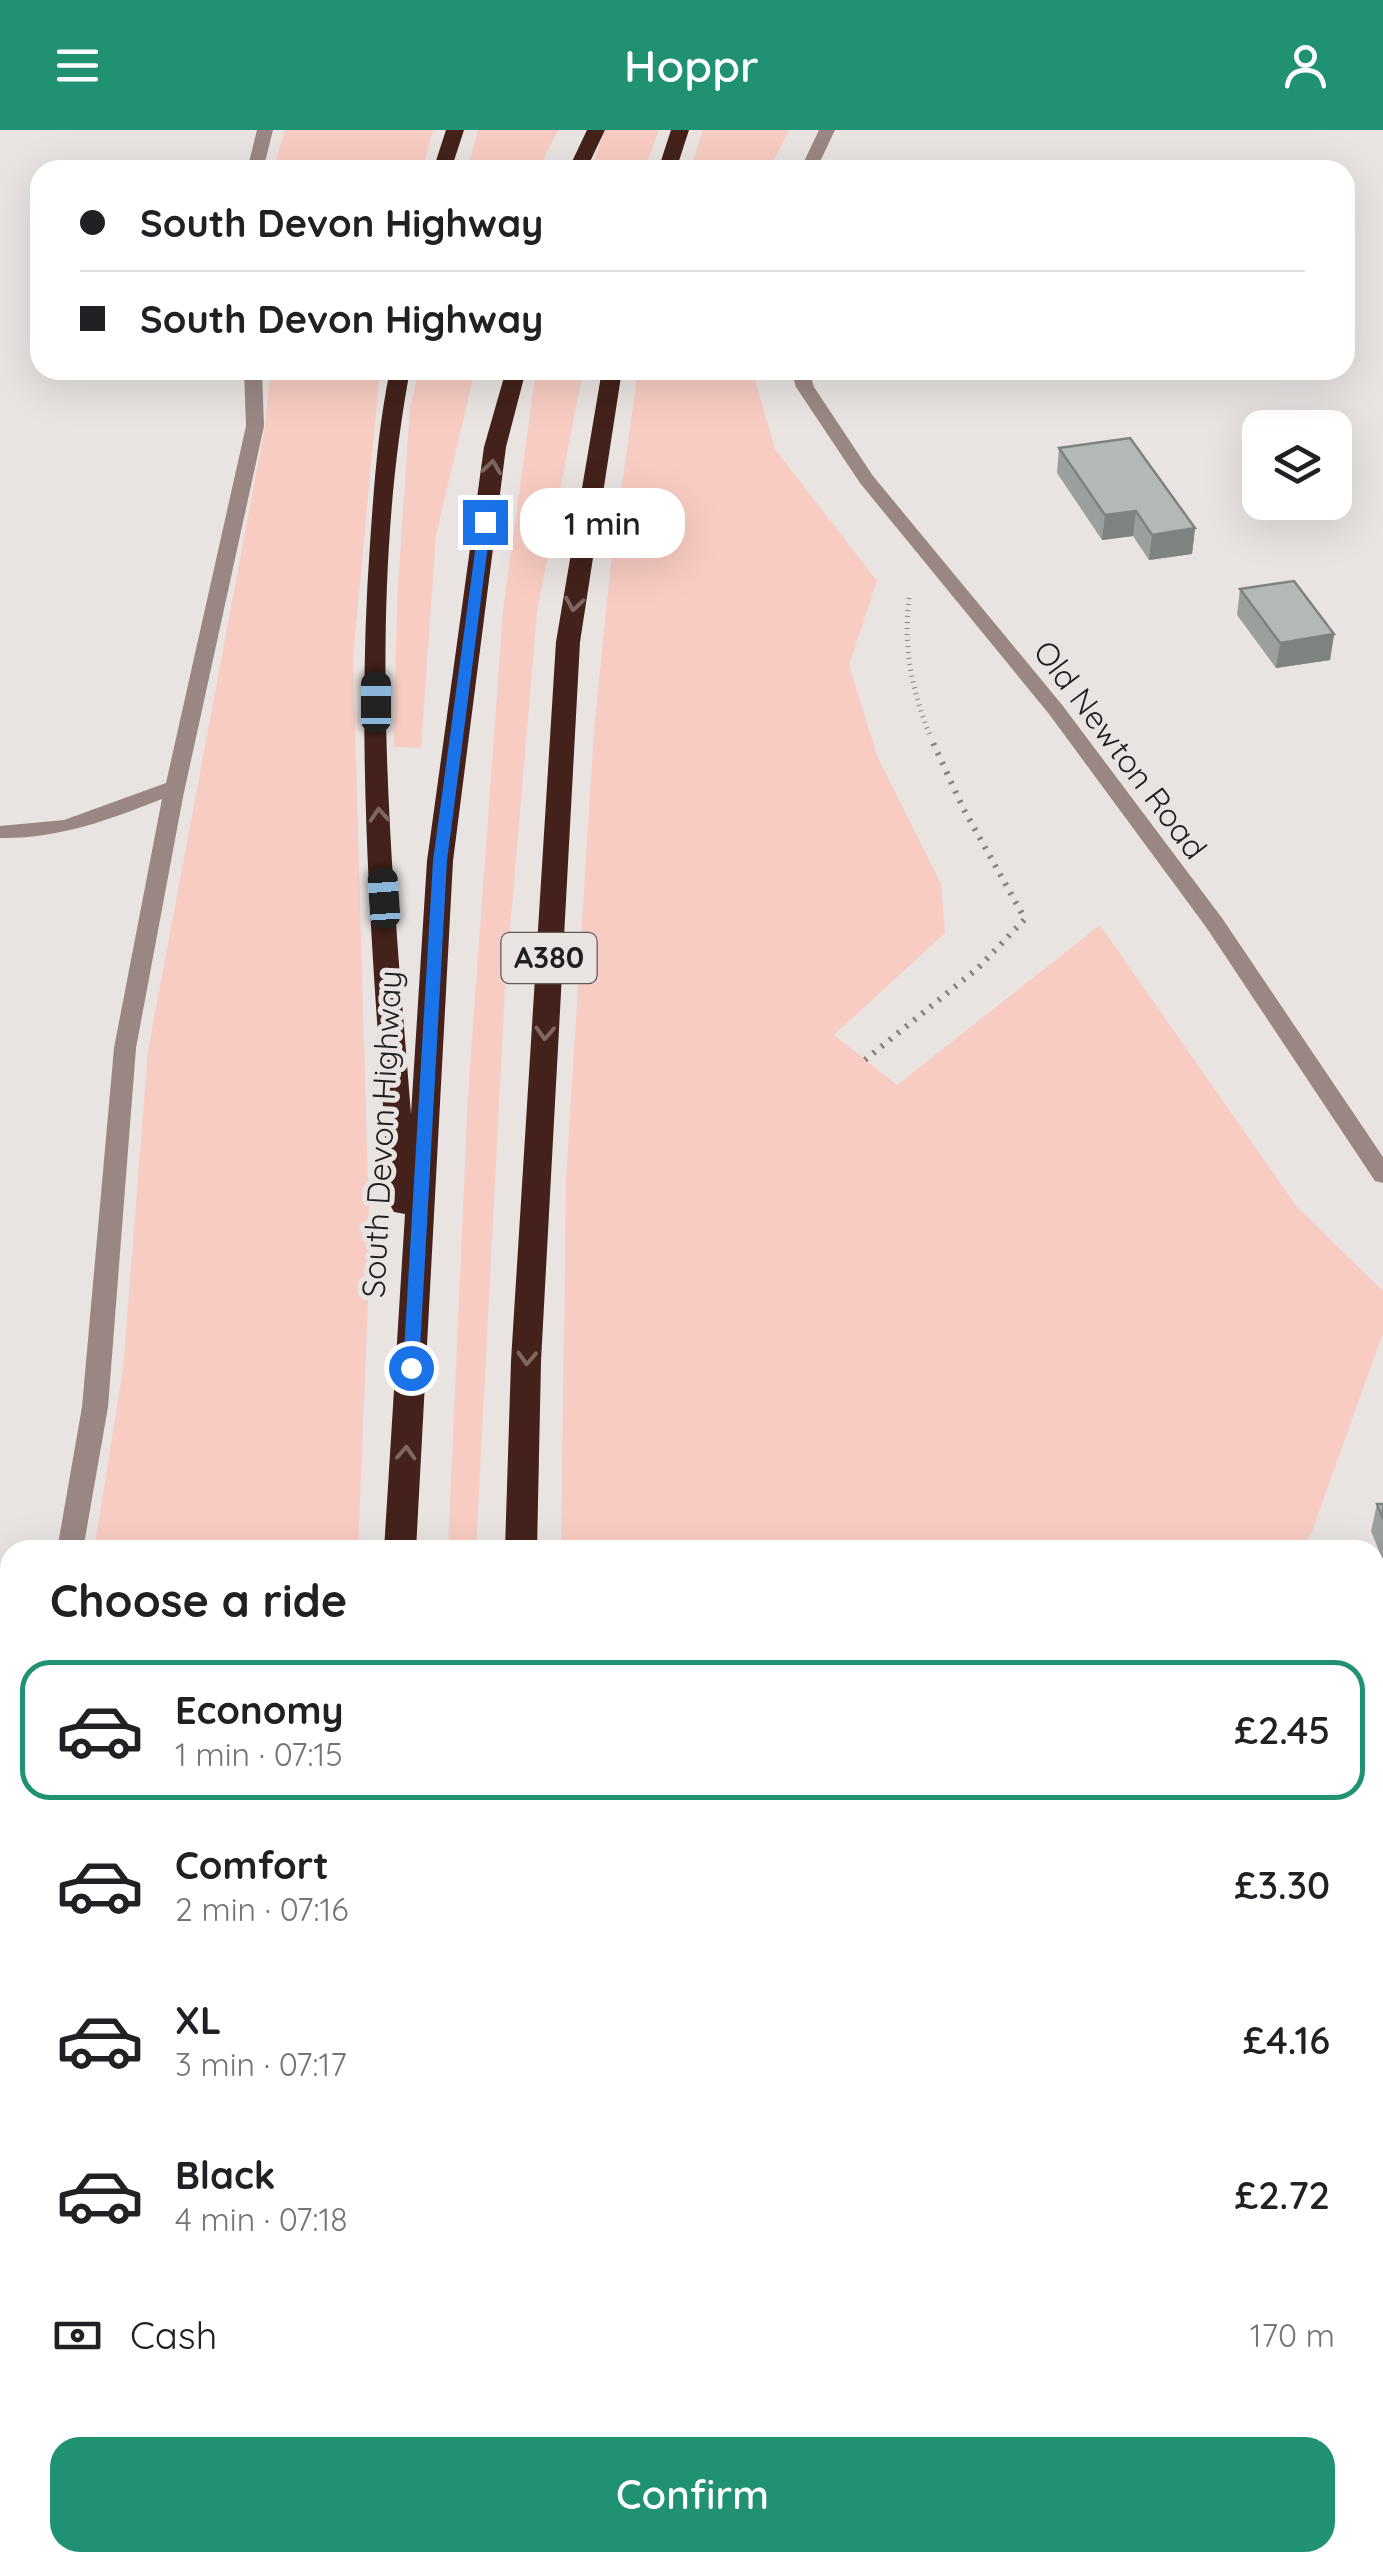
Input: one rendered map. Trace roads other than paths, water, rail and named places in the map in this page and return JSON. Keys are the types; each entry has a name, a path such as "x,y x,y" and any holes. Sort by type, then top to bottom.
{"highway":[{"path":"445,160 455,130"},
{"path":"582,160 596,130"},
{"path":"670,160 680,130"},
{"path":"398,380 376,585 376,780 413,1331"},
{"name":"South Devon Highway","path":"401,1540 440,861 495,446 513,380"},
{"name":"A380","path":"521,1540 526,1361 568,642 610,380"}],"street":[{"path":"258,160 265,130"},
{"path":"813,160 828,130"},
{"path":"72,1540 95,1407 125,1048 175,787 255,426 253,380"},
{"name":"Old Newton Road","path":"803,380 866,479 1056,710 1214,924 1383,1175"},
{"path":"0,832 18,834 88,819 175,787"}]}
